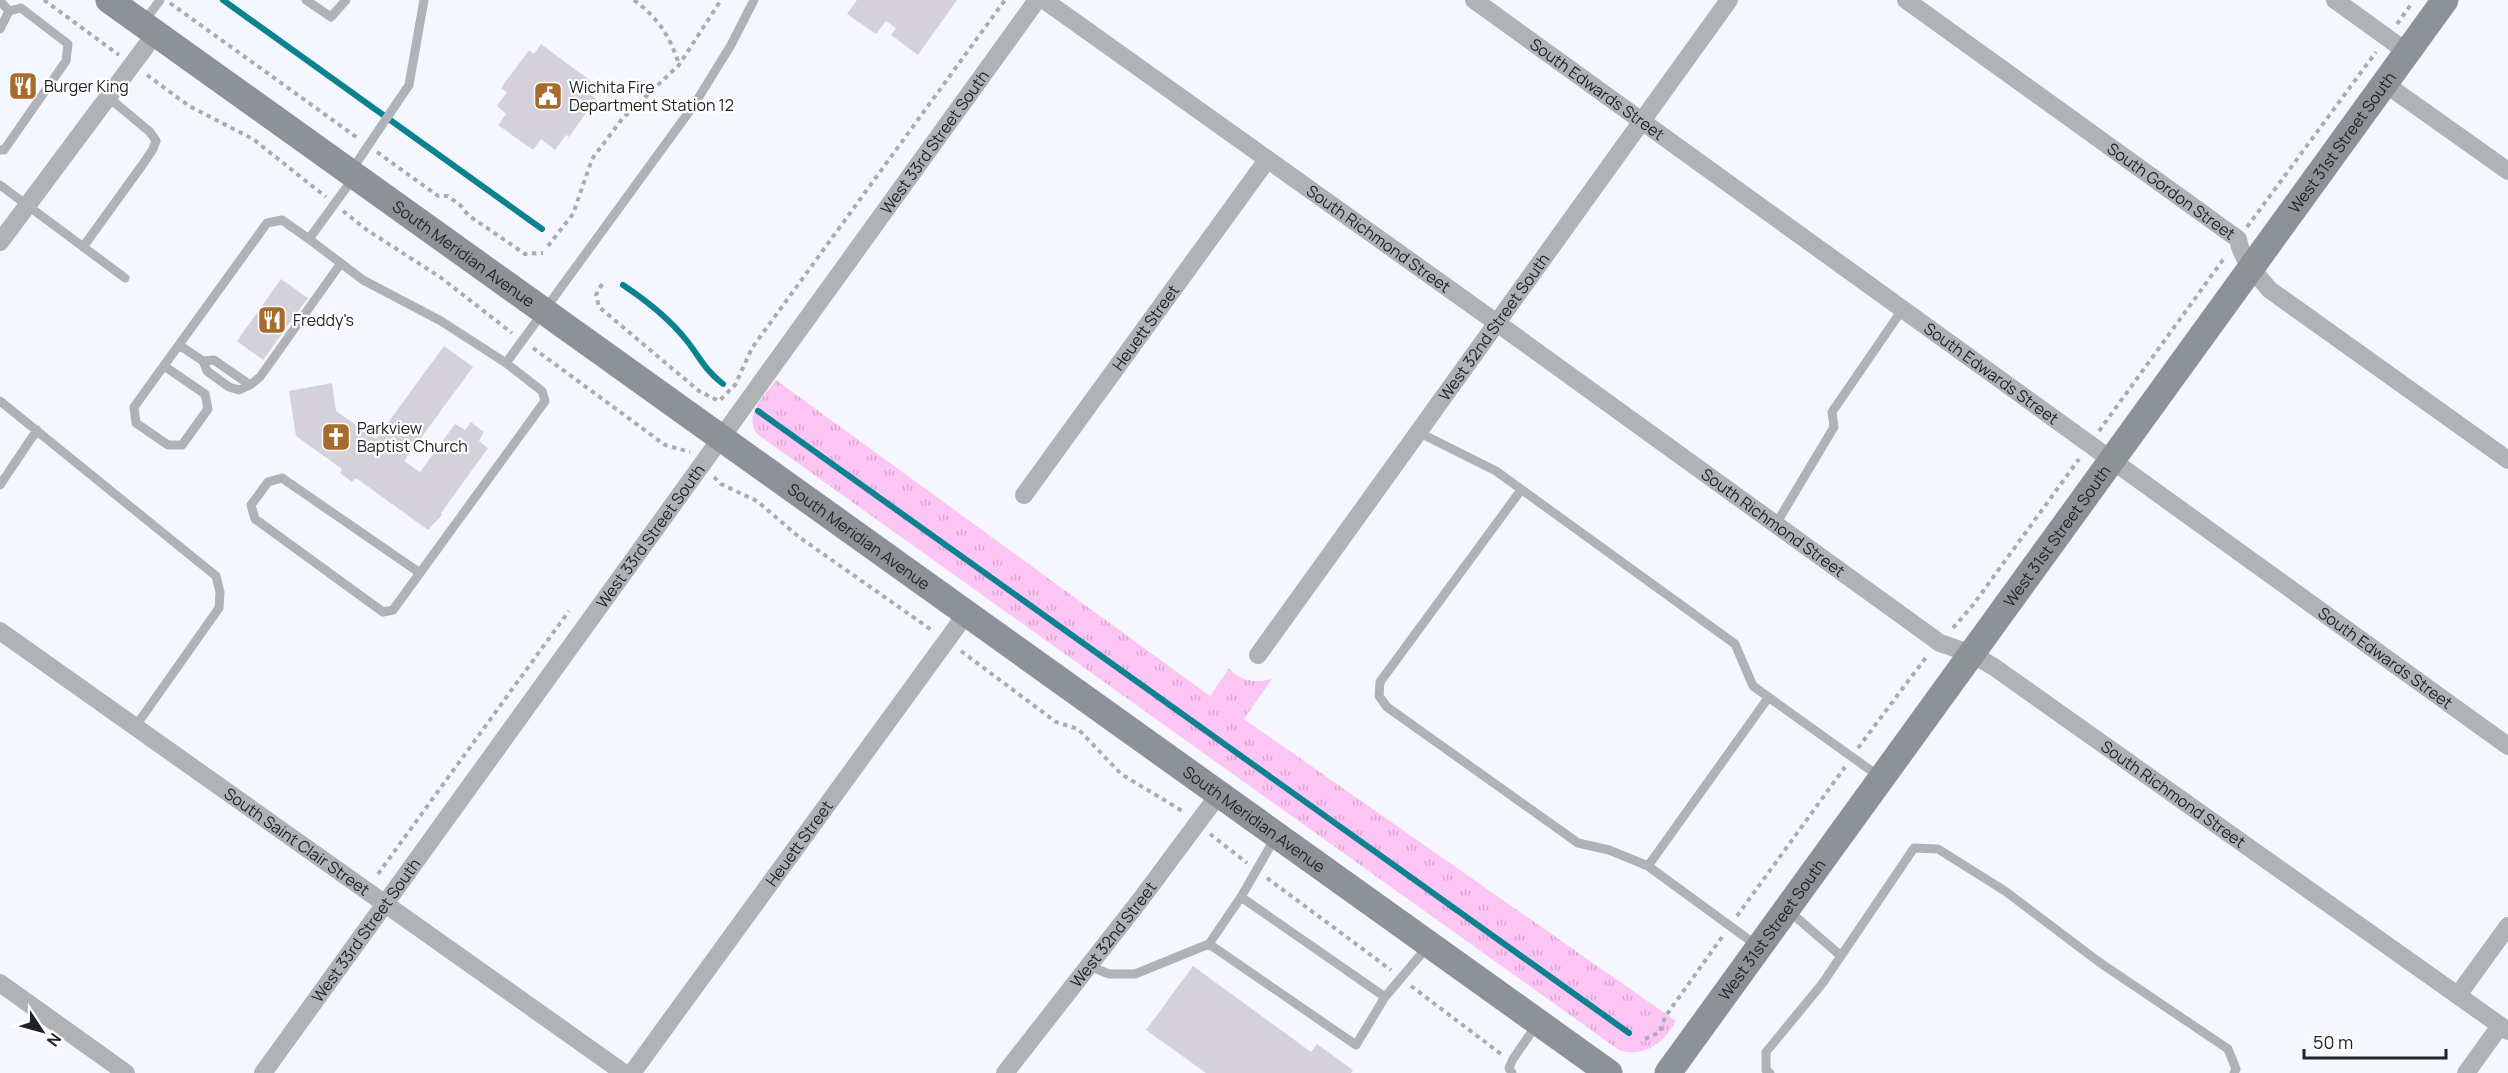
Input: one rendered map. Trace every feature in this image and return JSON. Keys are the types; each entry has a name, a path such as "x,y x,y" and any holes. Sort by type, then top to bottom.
{"main road":[{"name":"South Meridian Avenue","path":"109,0 1610,1073"},
{"name":"West 31st Street South","path":"1668,1073 2111,460 2252,269 2384,83 2397,44 2445,0"}],"street":[{"name":"West 33rd Street South","path":"263,1073 1037,0"},
{"name":"South Richmond Street","path":"1044,0 1940,643 1972,654 1994,667 2504,1028"},
{"name":"South Edwards Street","path":"1474,0 2508,746"},
{"name":"West 32nd Street South","path":"1258,655 1729,0"},
{"name":"South Gordon Street","path":"1906,0 2238,239 2239,246 2252,269 2270,290 2508,460"},
{"path":"2335,0 2397,44"},
{"path":"0,242 132,64 149,29"},
{"path":"2384,83 2508,171"},
{"name":"Heuett Street","path":"1024,495 1267,160"},
{"name":"Heuett Street","path":"632,1073 966,614"},
{"name":"South Saint Clair Street","path":"0,631 624,1073"},
{"name":"West 32nd Street","path":"1005,1073 1219,794"},
{"path":"2458,995 2508,926"},
{"path":"0,983 126,1073"},
{"path":"2466,1073 2504,1028"}],"lane":[{"path":"149,29 160,0"},
{"path":"306,0 331,17 346,0"},
{"path":"309,239 334,204 368,145 409,85 424,0"},
{"path":"506,363 694,105 731,45 754,0"},
{"path":"0,2 9,11"},
{"path":"0,29 9,11 21,8 68,44 66,61 4,150 0,150"},
{"path":"83,247 148,157 156,141 150,132 108,98"},
{"path":"0,185 125,278"},
{"path":"164,366 205,394 208,409 182,445 168,444 136,423 134,407 267,223 282,220 363,280 441,321 506,363 542,391 545,401 420,573 393,610 383,612 255,519 252,505 268,482 282,478 420,573"},
{"path":"179,345 203,361 207,371 229,387 239,390 250,385 261,377 341,263"},
{"path":"1776,524 1834,426 1832,412 1902,310"},
{"path":"203,361 214,360 250,385"},
{"path":"0,401 216,576 220,592 219,608 135,727"},
{"path":"0,485 37,430"},
{"path":"1418,432 1496,471 1735,645 1753,686 1882,778"},
{"path":"1521,490 1380,682 1378,696 1387,707 1578,843 1609,850 1648,866 1759,948"},
{"path":"1648,866 1768,698"},
{"path":"1089,966 1109,974 1135,974 1209,944 1241,897 1277,836"},
{"path":"1770,1073 1766,1070 1766,1052 1822,984 1914,848 1938,849 2005,891 2099,962 2228,1049 2236,1069 2234,1073"},
{"path":"1241,897 1385,997"},
{"path":"1787,909 1842,956"},
{"path":"1209,944 1356,1045 1385,997 1430,945"},
{"path":"1512,1073 1509,1068 1512,1062 1538,1022"}],"path":[{"path":"44,0 189,106 253,139 367,230 440,278 665,445 690,451 721,484 757,501 799,537 947,641 1056,722 1077,729 1121,774 1178,807 1256,870 1512,1062"},
{"path":"166,0 438,196 448,196 468,215 525,254 543,253"},
{"path":"634,0 651,14 669,37 679,65"},
{"path":"548,246 573,214 592,159 622,119 679,65 721,0"},
{"path":"602,284 596,295 599,307 699,391 719,402 735,385 752,348 1005,0"},
{"path":"1645,1039 1660,1032 1665,1017 1919,664 1973,605 2238,239 2397,44 2415,0"},
{"path":"378,874 569,611"}],"green space":[{"path":"776,380 1210,696 1229,668 1244,679 1260,681 1272,679 1244,719 1676,1021 1666,1036 1653,1047 1645,1050 1628,1052 1619,1050 757,434 752,420 754,413 761,399"}],"building":[{"path":"857,0 957,0 918,55 891,35 896,28 886,21 876,34 847,14"},
{"name":"Wichita Fire Department Station 12","path":"541,44 596,85 590,94 596,99 569,137 566,135 555,150 541,139 533,150 498,125 506,114 497,106 507,92 501,88 529,50 534,54"},
{"name":"Freddy's","path":"281,279 308,298 263,360 237,341"},
{"name":"Parkview Baptist Church","path":"444,346 473,367 404,461 420,472 455,424 465,430 471,422 484,432 479,441 488,448 441,513 442,515 428,530 356,478 352,482 340,473 342,469 296,436 289,391 332,383 336,411 376,439"},
{"path":"1193,966 1311,1052 1317,1044 1353,1070 1351,1073 1206,1073 1146,1030"}],"waterway":[{"path":"223,0 542,229"},
{"path":"623,285 665,317 687,341 707,369 723,384"},
{"path":"758,411 1629,1033"}],"place":[{"name":"Burger King","path":"23,86"},
{"name":"Wichita Fire Department Station 12","path":"548,96"},
{"name":"Freddy's","path":"272,320"},
{"name":"Parkview Baptist Church","path":"336,437"}]}
